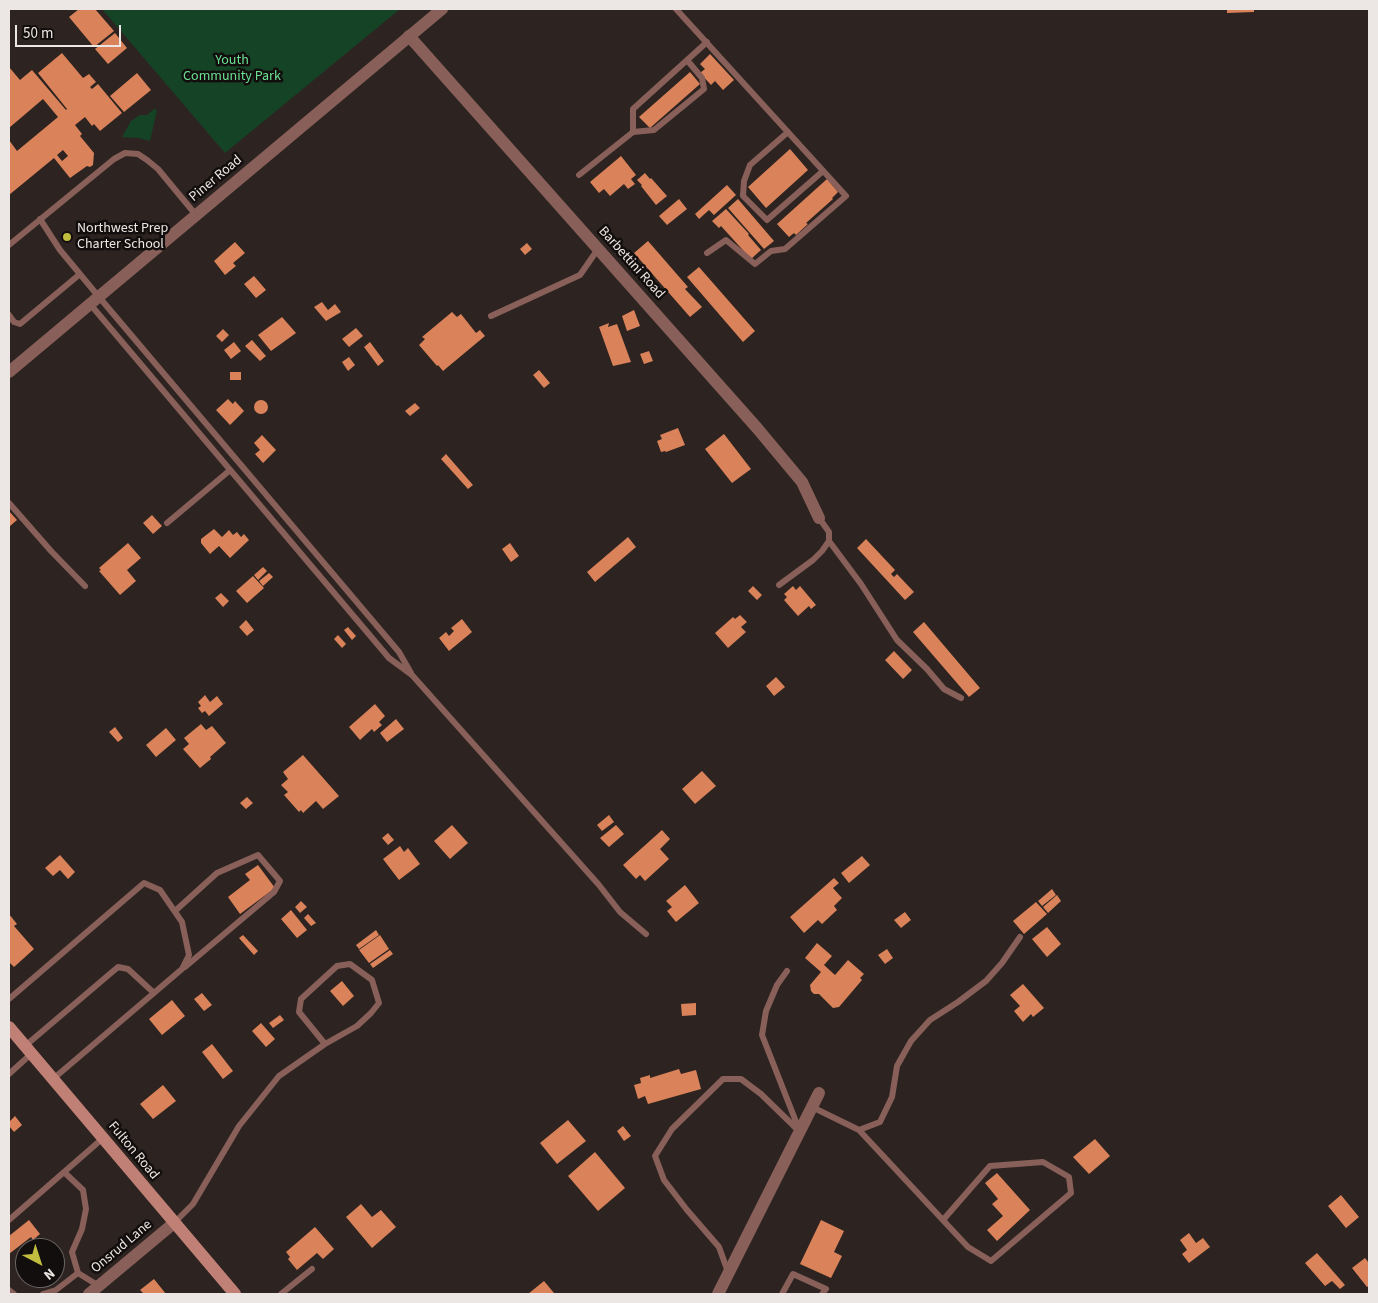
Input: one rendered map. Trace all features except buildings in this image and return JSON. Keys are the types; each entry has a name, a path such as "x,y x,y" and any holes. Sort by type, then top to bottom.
{"main road":[{"name":"Fulton Road","path":"9,1027 235,1294"}],"street":[{"name":"Piner Road","path":"9,372 442,9"},
{"name":"Barbettini Road","path":"409,36 757,428 802,482 819,518"},
{"path":"718,1294 819,1093"},
{"name":"Onsrud Lane","path":"89,1294 174,1223"}],"lane":[{"path":"676,9 846,196 784,249 771,251 755,264 726,240 707,253"},
{"path":"633,132 633,109 706,42"},
{"path":"578,175 633,132 654,130 704,89 702,78 687,60"},
{"path":"788,132 750,165 744,181 743,196 767,220 823,171"},
{"path":"9,245 114,159 125,153 138,154 148,160 158,169 196,215"},
{"path":"40,219 60,250 80,274 94,300 229,471 389,658 412,676 599,885 620,912 646,934"},
{"path":"491,316 580,275 598,250"},
{"path":"9,315 14,322 20,324 80,274"},
{"path":"94,300 400,652 412,676"},
{"path":"167,523 229,471"},
{"path":"9,503 85,586"},
{"path":"779,585 813,560 828,541 829,532 819,518"},
{"path":"828,541 861,584 897,640 927,669 944,689 961,698"},
{"path":"53,1080 274,892 280,881 258,855 217,873 175,911"},
{"path":"9,999 144,883 160,890 182,922 189,955 182,969"},
{"path":"859,1130 880,1122 892,1097 897,1066 911,1041 930,1020 986,981 1002,963 1020,937"},
{"path":"174,1223 193,1204 239,1126 280,1076 325,1044 357,1026 372,1013 378,1002 372,980 350,964 337,966 301,999 299,1012 325,1044"},
{"path":"9,1074 28,1050 118,967 128,969 154,993"},
{"path":"787,971 777,985 766,1011 762,1035 800,1132"},
{"path":"729,1274 719,1247 664,1180 655,1156 672,1129 723,1079 741,1079 761,1094 800,1132"},
{"path":"812,1107 859,1130 968,1247 991,1261 1071,1193 1069,1177 1043,1162 990,1166 943,1220"},
{"path":"9,1220 102,1138"},
{"path":"64,1172 83,1190 86,1209 82,1230 72,1252 78,1273 99,1286"},
{"path":"281,1294 312,1269"},
{"path":"43,1294 56,1290 78,1273"},
{"path":"782,1294 793,1274 826,1289 822,1294"},
{"path":"9,1290 14,1294"}],"green space":[{"name":"Youth Community Park","path":"102,9 400,9 225,153"},
{"path":"154,109 157,110 150,141 122,137 131,121 140,115 147,115"}],"place":[{"name":"Northwest Prep Charter School","path":"67,237"}]}
